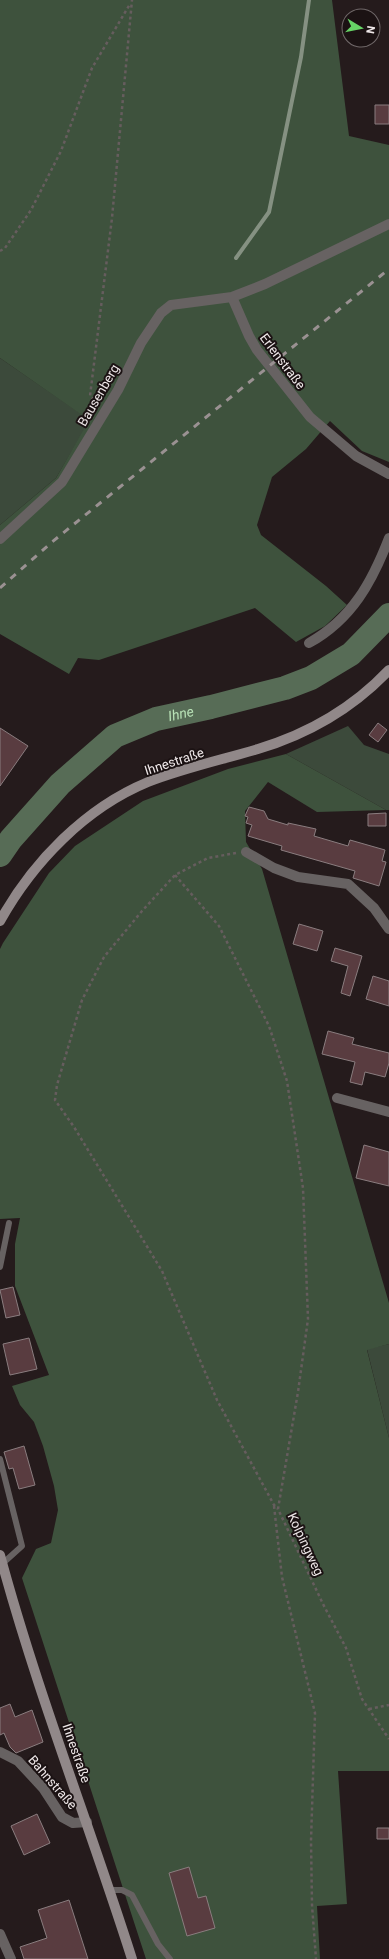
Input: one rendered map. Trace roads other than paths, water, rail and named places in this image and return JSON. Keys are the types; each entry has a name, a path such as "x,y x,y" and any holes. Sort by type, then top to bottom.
{"main road":[{"name":"Ihnestraße","path":"0,921 9,905 35,871 60,843 90,816 118,797 147,783 180,770 259,749 292,737 322,722 354,702 389,670"},
{"name":"Ihnestraße","path":"1,1560 26,1647 87,1822 132,1959"}],"street":[{"path":"232,297 265,284 389,224"},
{"name":"Erlenstraße","path":"232,297 249,336 257,350 310,417 356,456 389,474"},
{"name":"Bausenberg","path":"0,539 62,482 105,412 141,343 161,313 171,305 232,297"},
{"path":"309,643 328,632 357,602 378,566 389,538"},
{"path":"246,852 274,868 298,878 348,884 374,908 389,929"},
{"path":"337,1098 389,1112"},
{"name":"Bahnstraße","path":"0,1752 18,1761 43,1788 62,1817 73,1823 87,1822"},
{"path":"0,1934 11,1959"}],"lane":[{"path":"0,1267 9,1223"},
{"path":"0,1459 22,1546 1,1560"},
{"path":"110,1890 122,1890 132,1896 158,1944 170,1959"}],"waterway":[{"path":"236,258 269,212 301,57 309,0"},
{"name":"Ihne","path":"0,855 11,839 60,784 115,736 156,719 285,688 311,678 351,654 389,615"}],"railway":[{"path":"0,588 52,542 389,269"}]}
